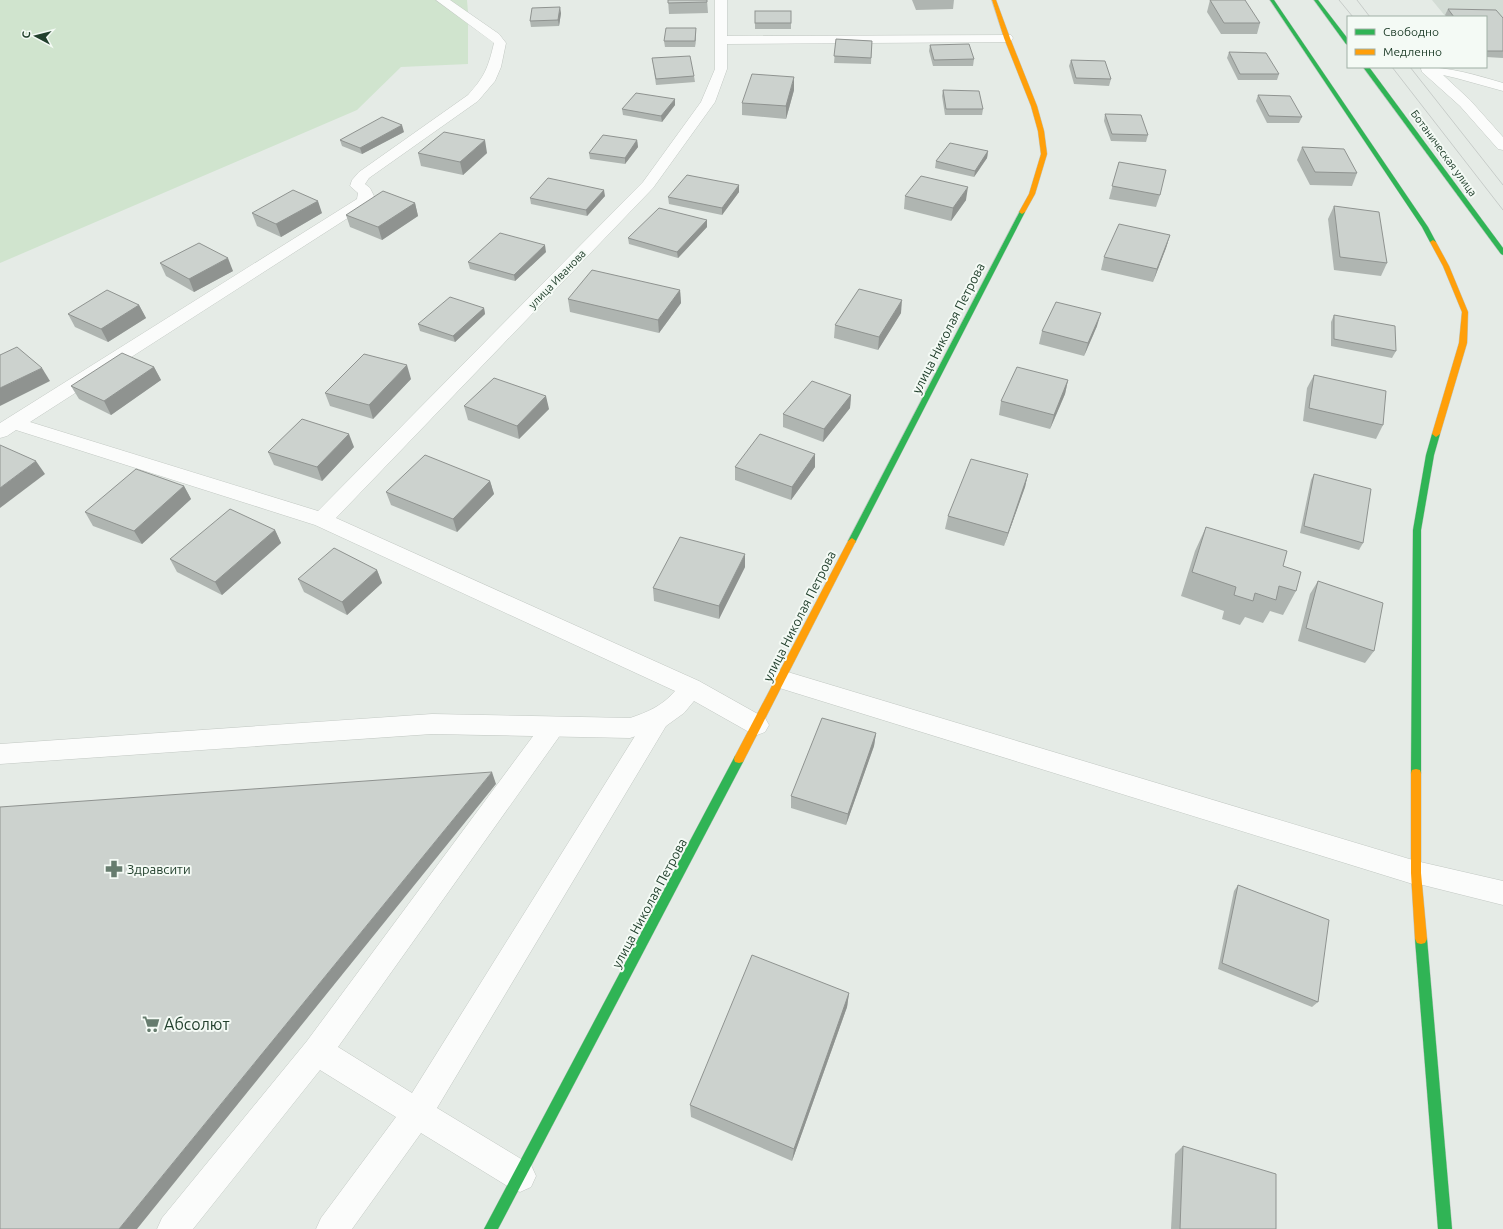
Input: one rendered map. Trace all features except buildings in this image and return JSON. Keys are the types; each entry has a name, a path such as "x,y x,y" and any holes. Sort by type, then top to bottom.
{"main road":[{"name":"улица Николая Петрова","path":"491,1229 757,725 1032,194 1044,154 1040,131 1034,106 1007,38 994,0"},
{"path":"1272,0 1425,227 1446,266 1465,312 1463,343 1430,455 1417,530 1416,873 1445,1229"},
{"path":"1316,0 1347,42"},
{"name":"Ботаническая улица","path":"1367,68 1503,254"}],"street":[{"path":"7,428 363,202 366,196 365,191 357,186 359,180 364,175 473,98 488,81 495,67 500,43 495,37 442,0"},
{"name":"улица Иванова","path":"322,520 648,185 708,102 721,69 722,0"},
{"path":"721,40 1007,38"},
{"path":"1424,68 1458,74 1503,87"},
{"path":"1424,68 1466,103 1503,146"},
{"path":"7,428 322,520 691,688 757,725"},
{"path":"781,679 1416,873 1503,893"},
{"path":"0,754 432,724 630,728 658,719 676,706 691,688"},
{"path":"332,1229 417,1113 658,719"},
{"path":"173,1229 317,1051 553,727"},
{"path":"317,1051 520,1176"}],"shaded area":[{"path":"1432,0 1503,0 1503,57 1487,19 1487,16 1445,16"}],"green space":[{"path":"0,0 467,0 468,64 401,67 357,110 0,263"}],"tram line":[{"path":"1339,0 1352,16"},
{"path":"1357,0 1369,16"},
{"path":"1393,68 1503,210"},
{"path":"1411,68 1503,185"}],"traffic: fast":[{"path":"1272,0 1425,227 1433,242"},
{"path":"1316,0 1347,42"},
{"path":"1367,68 1503,253"},
{"path":"852,541 1022,212"},
{"path":"1416,773 1417,530 1430,455 1436,434"},
{"path":"491,1229 739,759"},
{"path":"1421,939 1445,1229"}],"traffic: slow":[{"path":"994,0 1007,38 1034,106 1041,131 1044,154 1032,194 1022,212"},
{"path":"1433,242 1446,266 1465,312 1463,343 1436,434"},
{"path":"739,759 852,541"},
{"path":"1416,773 1416,873 1421,939"}],"place":[{"name":"Здравсити","path":"114,869"},
{"name":"Абсолют","path":"151,1024"}]}
